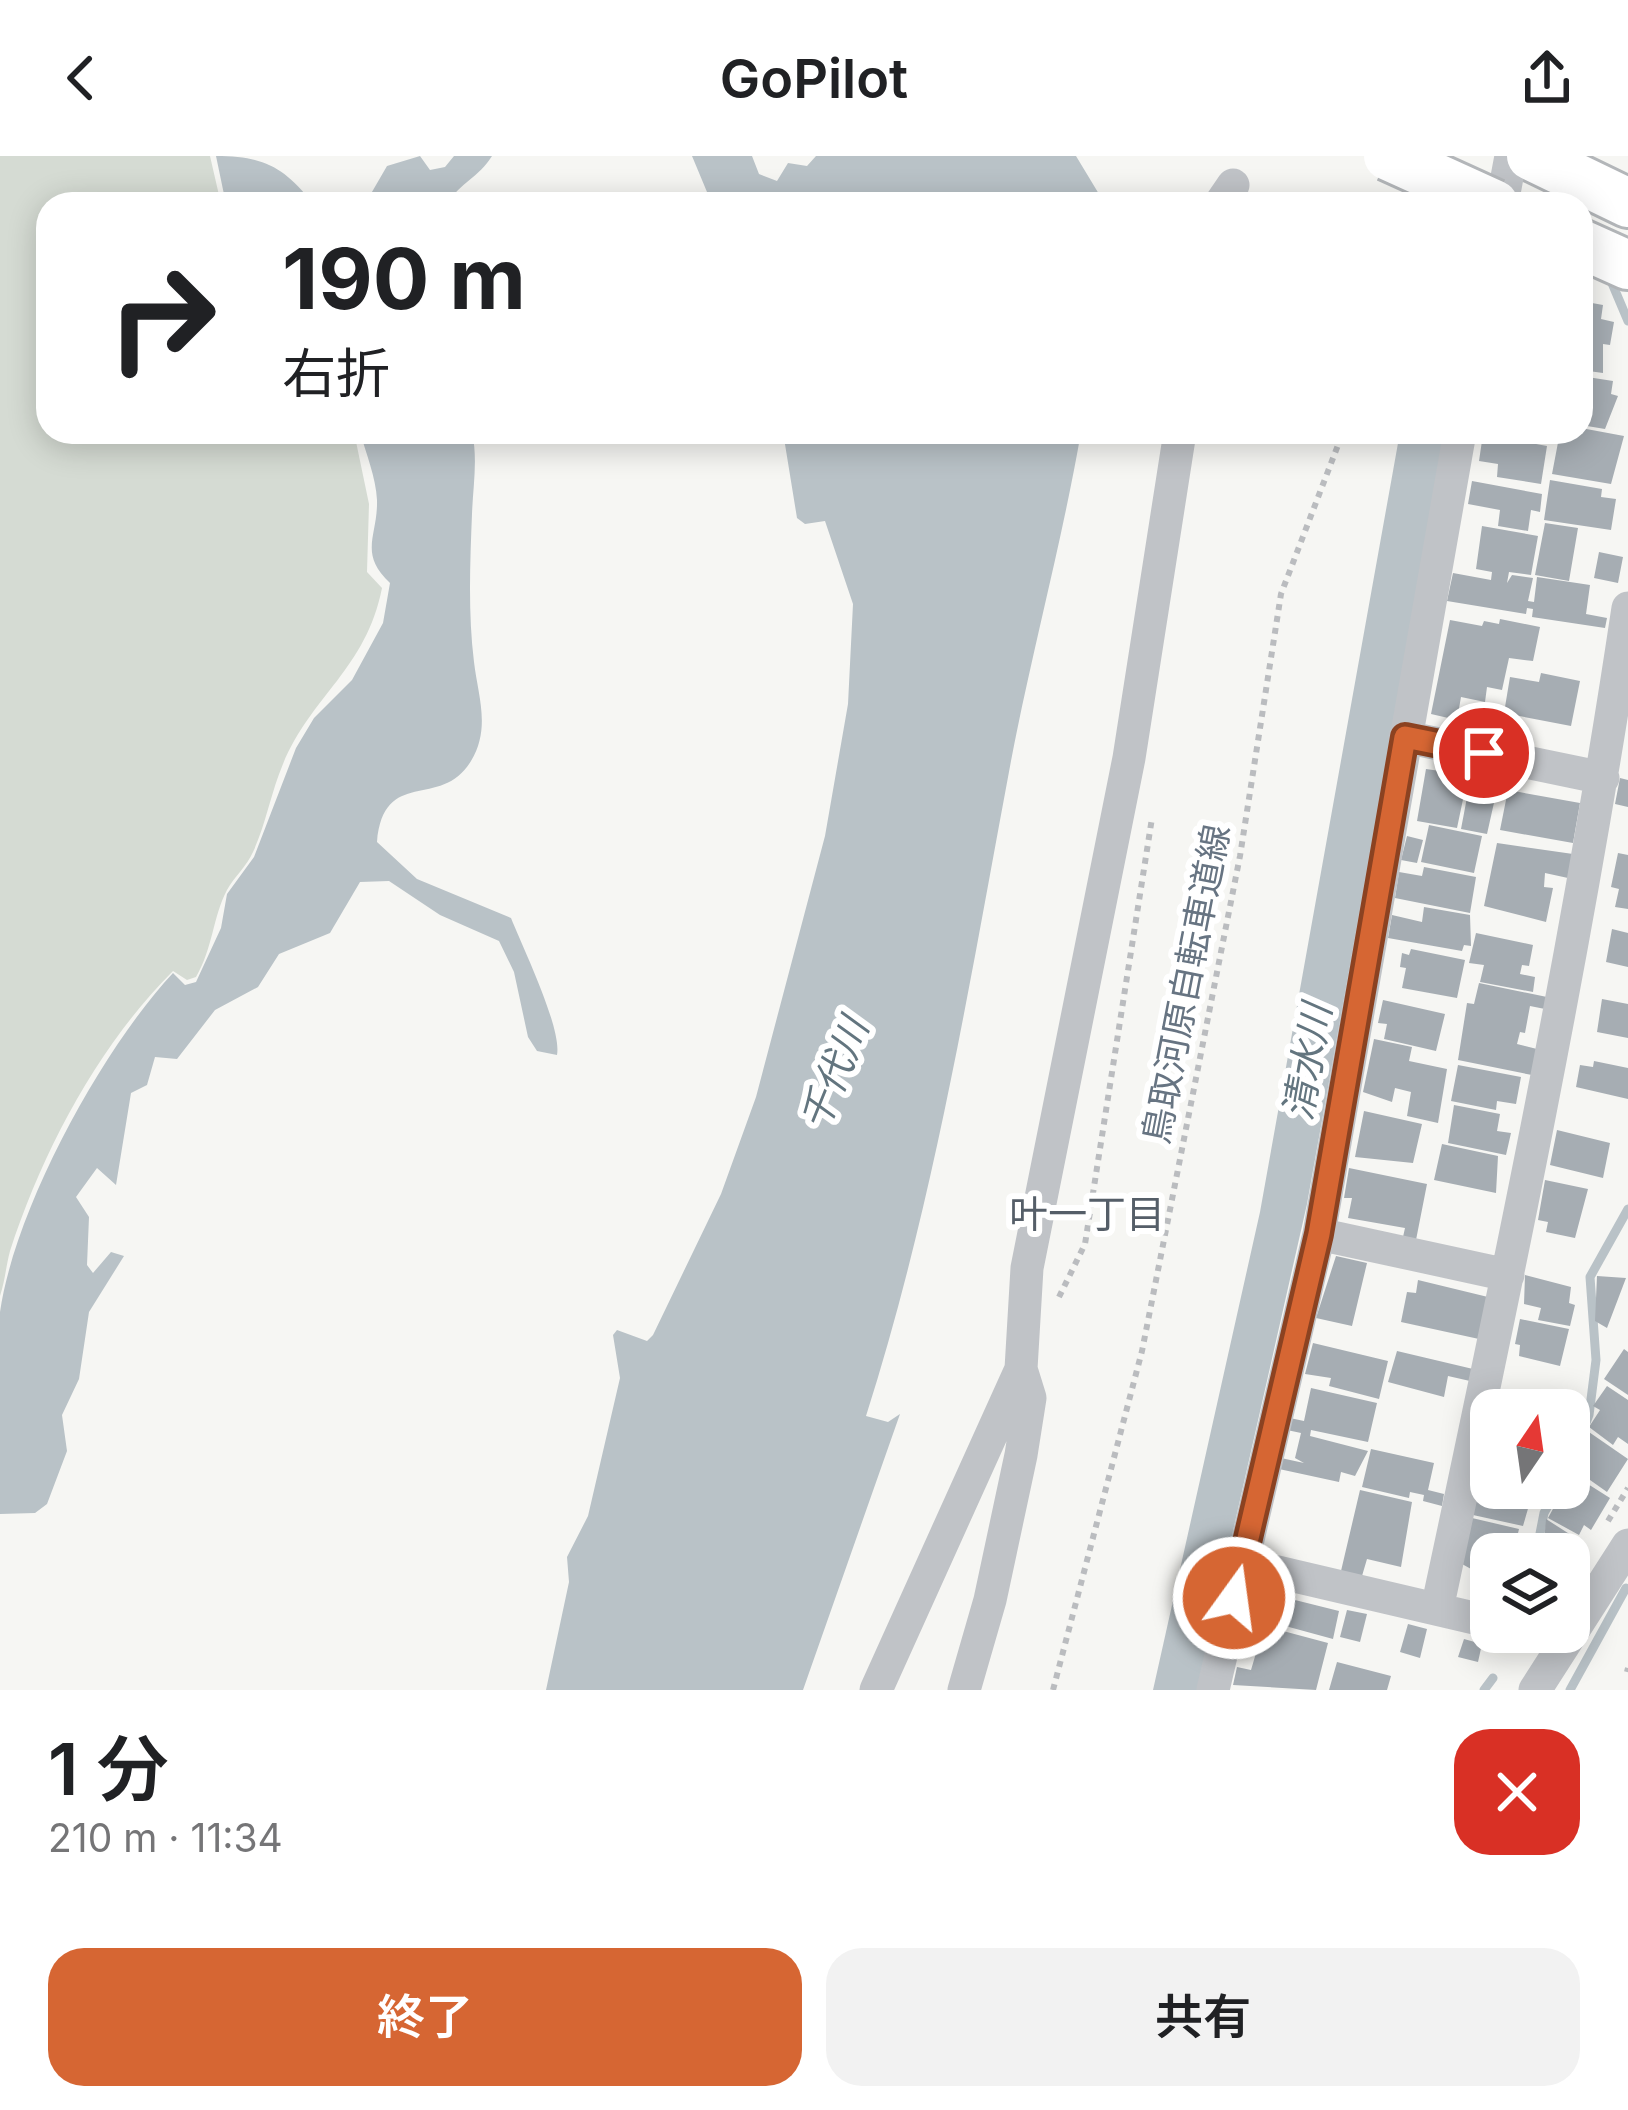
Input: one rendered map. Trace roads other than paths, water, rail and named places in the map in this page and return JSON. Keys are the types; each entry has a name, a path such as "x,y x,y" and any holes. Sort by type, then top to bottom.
{"highway":[{"path":"1388,156 1470,192"},
{"path":"1544,159 1628,169"},
{"path":"1544,159 1628,203"},
{"path":"1593,249 1628,265"}],"street":[{"path":"1510,192 1544,159"},
{"path":"964,1690 1021,1455 1030,1398 1021,1369 1027,1268 1129,758 1178,444"},
{"path":"1213,1690 1319,1234 1458,444"},
{"path":"1437,1609 1508,1275 1603,778 1628,608"},
{"path":"1405,737 1603,778"},
{"path":"1319,1234 1508,1275"},
{"path":"876,1690 1021,1369"},
{"path":"1590,1589 1628,1545"},
{"path":"1243,1564 1470,1617"},
{"path":"1534,1690 1544,1653"}],"water":[{"path":"216,156 259,161 282,172 302,192 224,192"},
{"path":"420,156 430,170 445,167 454,156 492,156 457,192 372,192 387,166"},
{"path":"692,156 752,156 759,174 777,181 788,163 807,166 816,156 1076,156 1098,192 707,192"},
{"path":"364,444 474,444 470,607 482,712 477,749 459,776 390,804 377,842 417,879 511,918 548,1008 557,1055 537,1051 528,1037 514,972 499,941 440,915 389,881 360,882 330,933 279,954 258,987 215,1010 177,1059 155,1057 147,1085 131,1093 116,1185 97,1168 76,1197 89,1217 87,1265 93,1273 111,1252 124,1256 89,1312 79,1379 62,1415 67,1451 47,1504 35,1513 0,1514 0,1312 23,1226 66,1132 118,1043 173,973 185,985 196,982 221,928 227,894 254,857 296,748 314,718 352,680 383,623 390,583 372,553 377,513"},
{"name":"千代川","path":"785,444 1079,444 1019,720 931,1173 866,1416 888,1422 900,1414 803,1690 546,1690 569,1582 567,1557 588,1516 620,1378 613,1335 617,1330 647,1341 653,1335 721,1194 756,1097 825,836 848,704 853,604 825,521 805,524 797,518"},
{"name":"清水川","path":"1398,444 1444,444 1307,1204 1197,1690 1153,1690 1260,1212"}],"waterway":[{"path":"1609,276 1628,321"},
{"path":"1590,1407 1596,1360 1590,1277 1628,1209"},
{"path":"1540,1533 1546,1509"},
{"path":"1570,1690 1626,1588"},
{"path":"1484,1690 1493,1678"}],"district":[{"name":"叶一丁目","path":"1087,1214"}]}
